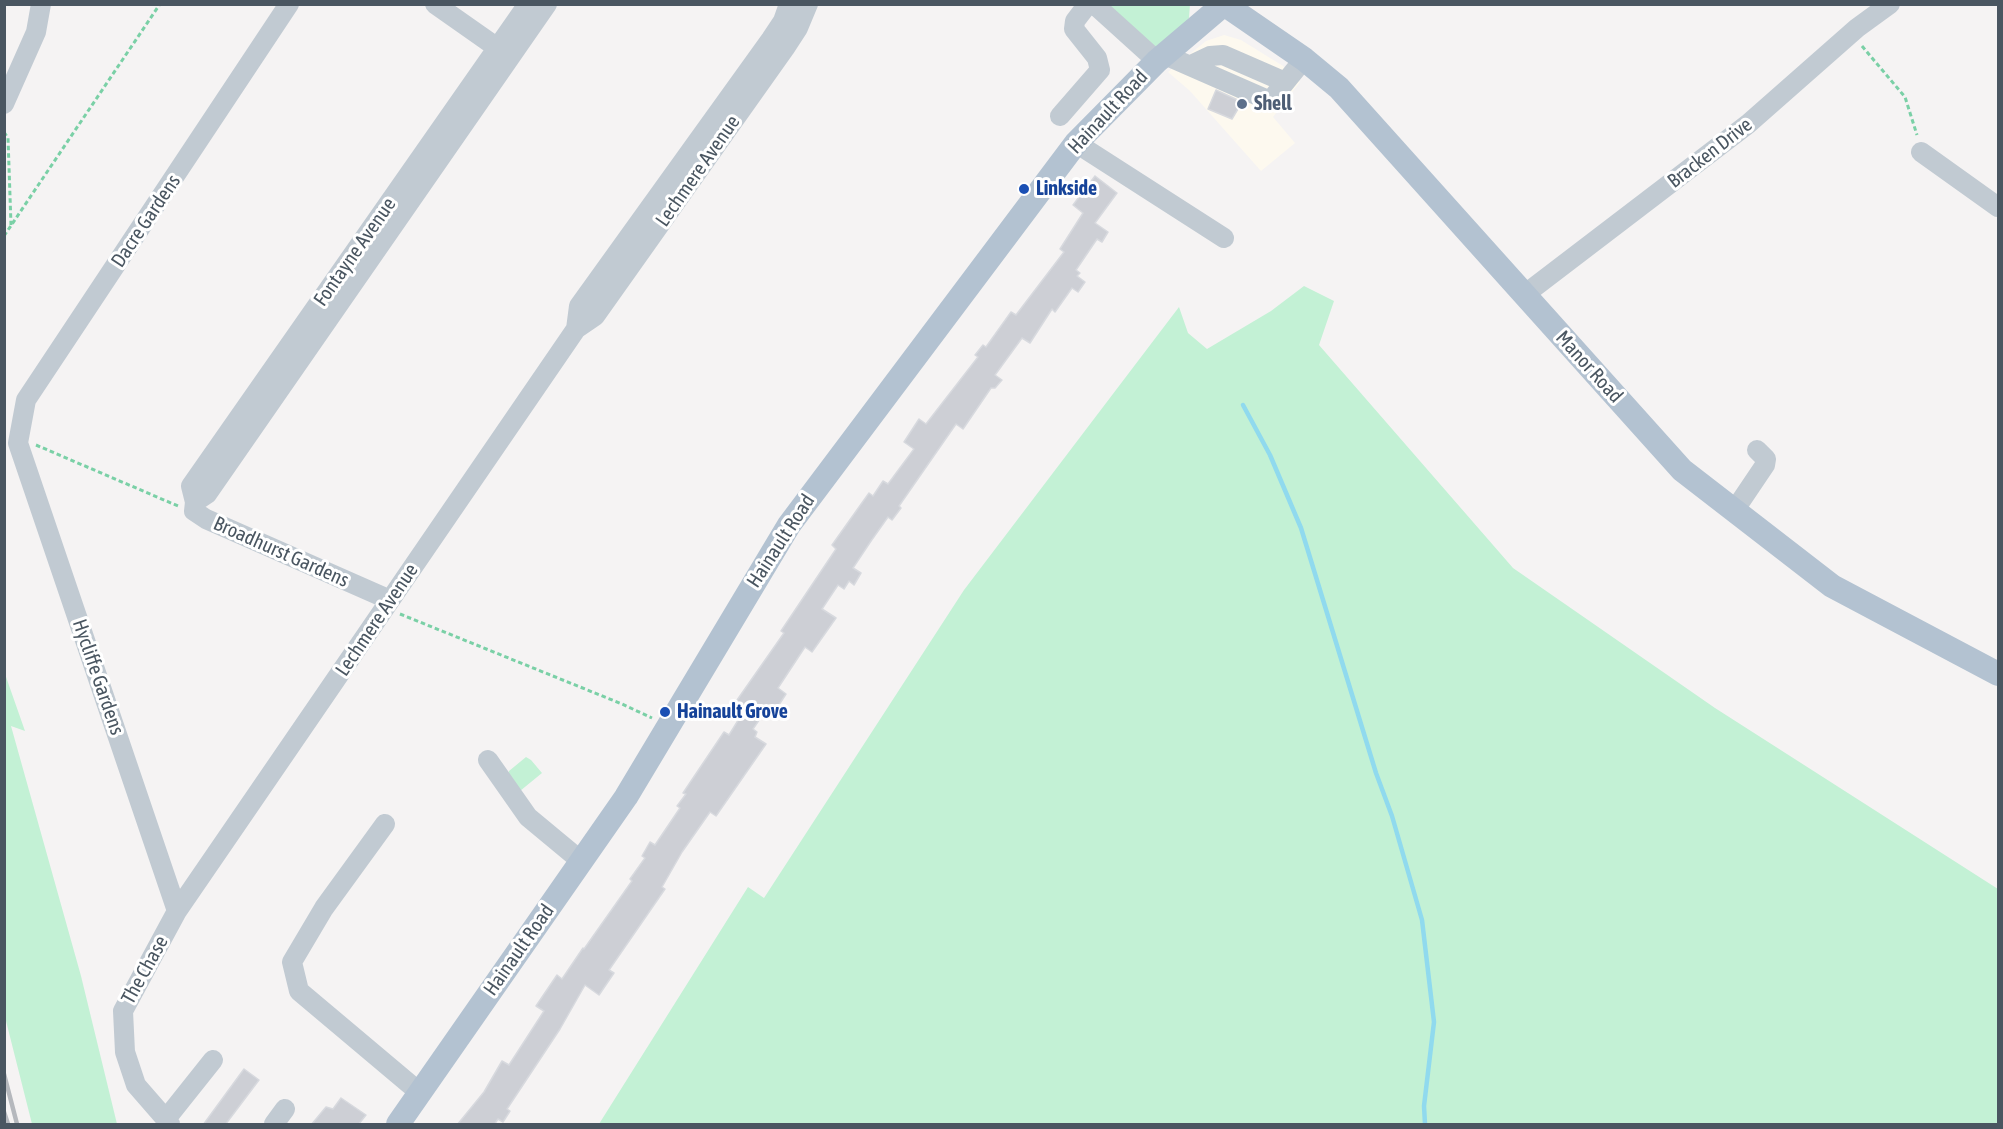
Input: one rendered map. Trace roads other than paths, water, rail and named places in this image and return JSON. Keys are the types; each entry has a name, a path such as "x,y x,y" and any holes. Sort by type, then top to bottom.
{"main road":[{"name":"Hainault Road","path":"398,1125 626,797 789,525 1076,143 1161,58 1224,5"},
{"name":"Manor Road","path":"1224,5 1304,58 1339,88 1682,470 1832,586 1998,674"}],"street":[{"path":"4,104 36,32 41,4"},
{"name":"Dacre Gardens","path":"19,440 26,400 289,4"},
{"path":"435,4 504,52"},
{"name":"Fontayne Avenue","path":"504,52 528,4"},
{"name":"Fontayne Avenue","path":"197,498 504,52 547,4"},
{"name":"Lechmere Avenue","path":"778,44 789,4"},
{"name":"Lechmere Avenue","path":"177,911 576,329 579,306 683,177 778,44 798,28 808,4"},
{"path":"1060,116 1100,70 1097,58 1073,25 1088,4"},
{"path":"1094,4 1161,58 1191,65 1210,56 1223,55 1285,82 1304,58"},
{"name":"Bracken Drive","path":"1524,295 1748,124 1851,33 1890,4"},
{"path":"1076,143 1224,238"},
{"path":"1921,152 1998,207"},
{"name":"Hycliffe Gardens","path":"19,440 177,911"},
{"path":"1734,511 1765,465 1766,459 1757,450"},
{"name":"Broadhurst Gardens","path":"197,498 387,604"},
{"path":"488,760 528,817 581,861"},
{"path":"384,824 324,908 292,963 299,991 419,1092"},
{"name":"The Chase","path":"168,1122 136,1085 125,1052 123,1011 177,911"},
{"path":"168,1122 213,1060"}],"waterway":[{"path":"1243,405 1270,455 1301,528 1376,773 1392,816 1422,920 1434,1022 1424,1106 1425,1124"}],"railway":[{"path":"4,1074 17,1124"},
{"path":"4,1112 8,1124"}],"place":[{"name":"Shell","path":"1242,104"},
{"name":"Linkside","path":"1024,189"},
{"name":"Hainault Grove","path":"665,712"}]}
